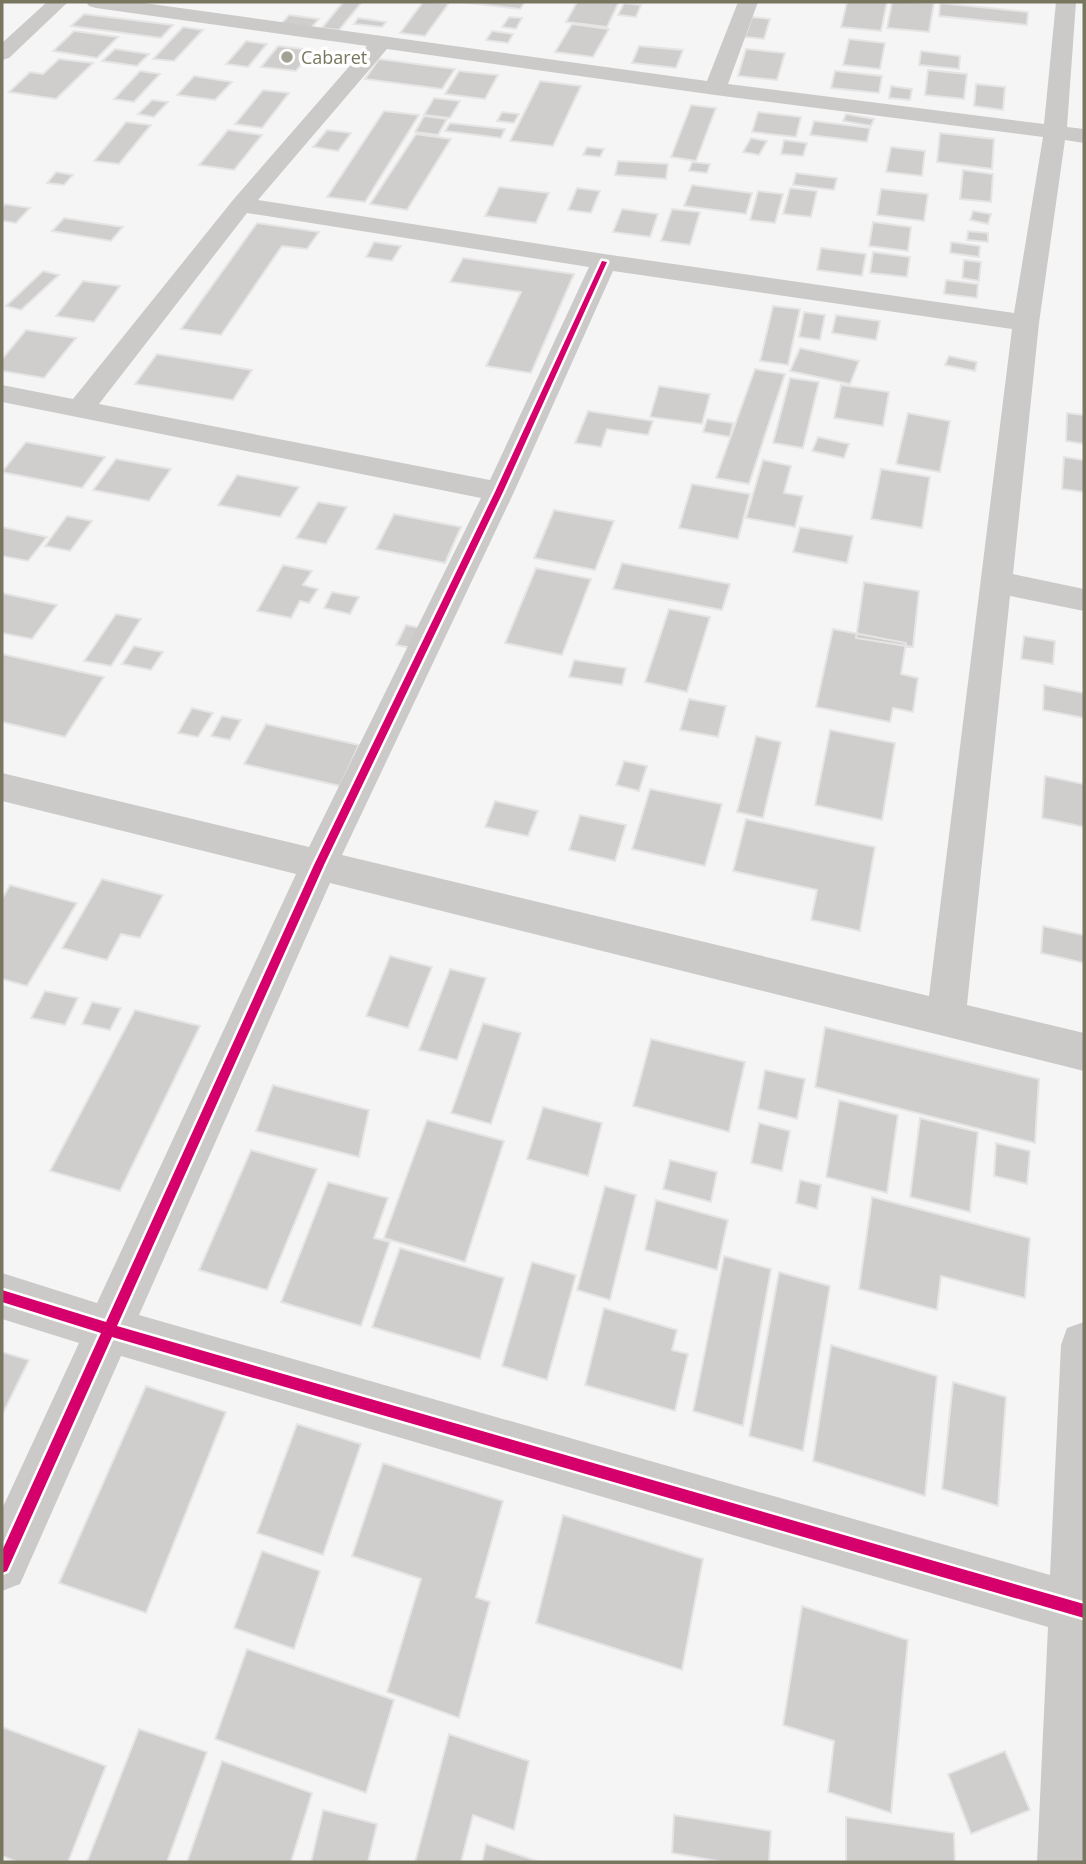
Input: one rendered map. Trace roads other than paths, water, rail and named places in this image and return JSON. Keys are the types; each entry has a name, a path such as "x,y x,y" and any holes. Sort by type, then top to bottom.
{"street":[{"path":"2,54 58,2"},
{"path":"96,2 715,89 1070,134"},
{"path":"715,89 748,2"},
{"path":"946,1018 1026,323 1070,134 1066,2"},
{"path":"81,408 241,205 381,43"},
{"path":"241,205 604,262 1026,323"},
{"path":"2,1566 319,865 499,492 604,262"},
{"path":"2,394 499,492"},
{"path":"996,582 1084,600"},
{"path":"2,787 1084,1052"},
{"path":"2,1296 110,1331 1080,1610"},
{"path":"1066,1862 1080,1610 1084,1345"}],"place":[{"name":"Cabaret","path":"287,57"}]}
